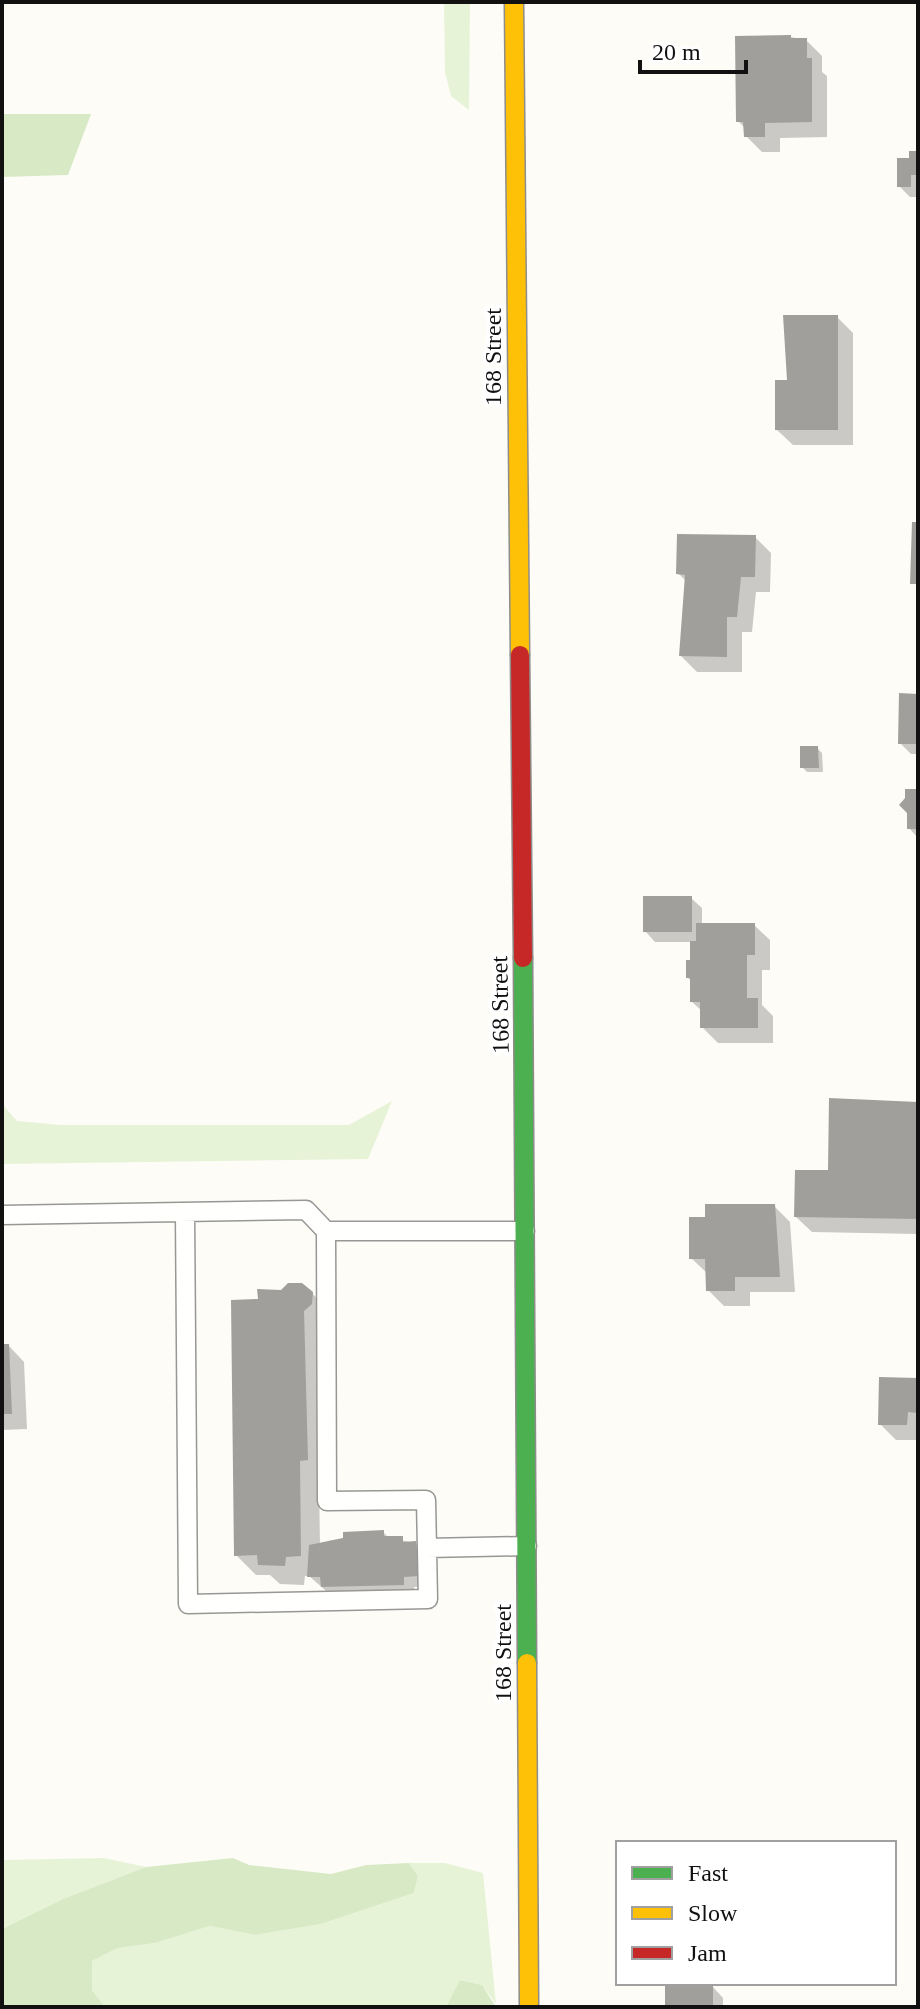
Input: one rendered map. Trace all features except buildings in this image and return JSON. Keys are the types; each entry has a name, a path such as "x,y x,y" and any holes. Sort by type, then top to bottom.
{"main road":[{"name":"168 Street","path":"514,2 529,2007"}],"lane":[{"path":"2,1215 306,1210 326,1231 327,1501 426,1500 428,1599 188,1604 185,1212"},
{"path":"326,1231 525,1231"},
{"path":"427,1548 527,1546"}],"green space":[{"path":"444,2 470,2 469,110 451,96 445,72"},
{"path":"2,114 91,114 68,175 2,177"},
{"path":"392,1101 368,1159 2,1164 2,1104 17,1121 60,1125 349,1125"},
{"path":"104,1858 146,1867 63,1899 2,1929 2,1860"},
{"path":"233,1858 249,1865 331,1874 366,1865 409,1863 418,1876 414,1893 321,1924 255,1935 210,1926 155,1943 118,1948 92,1961 92,1990 105,2007 2,2007 2,1929 63,1899 146,1867"},
{"path":"409,1863 445,1863 483,1873 496,2004 482,1985 461,1980 446,2007 105,2007 92,1990 92,1961 118,1948 155,1943 210,1926 255,1935 321,1924 414,1893 418,1876"},
{"path":"460,1980 482,1985 496,2007 446,2007"}],"traffic: fast":[{"path":"523,958 527,1663"}],"traffic: slow":[{"path":"514,2 520,655"},
{"path":"527,1663 529,2007"}],"traffic: jam":[{"path":"520,655 523,958"}]}
